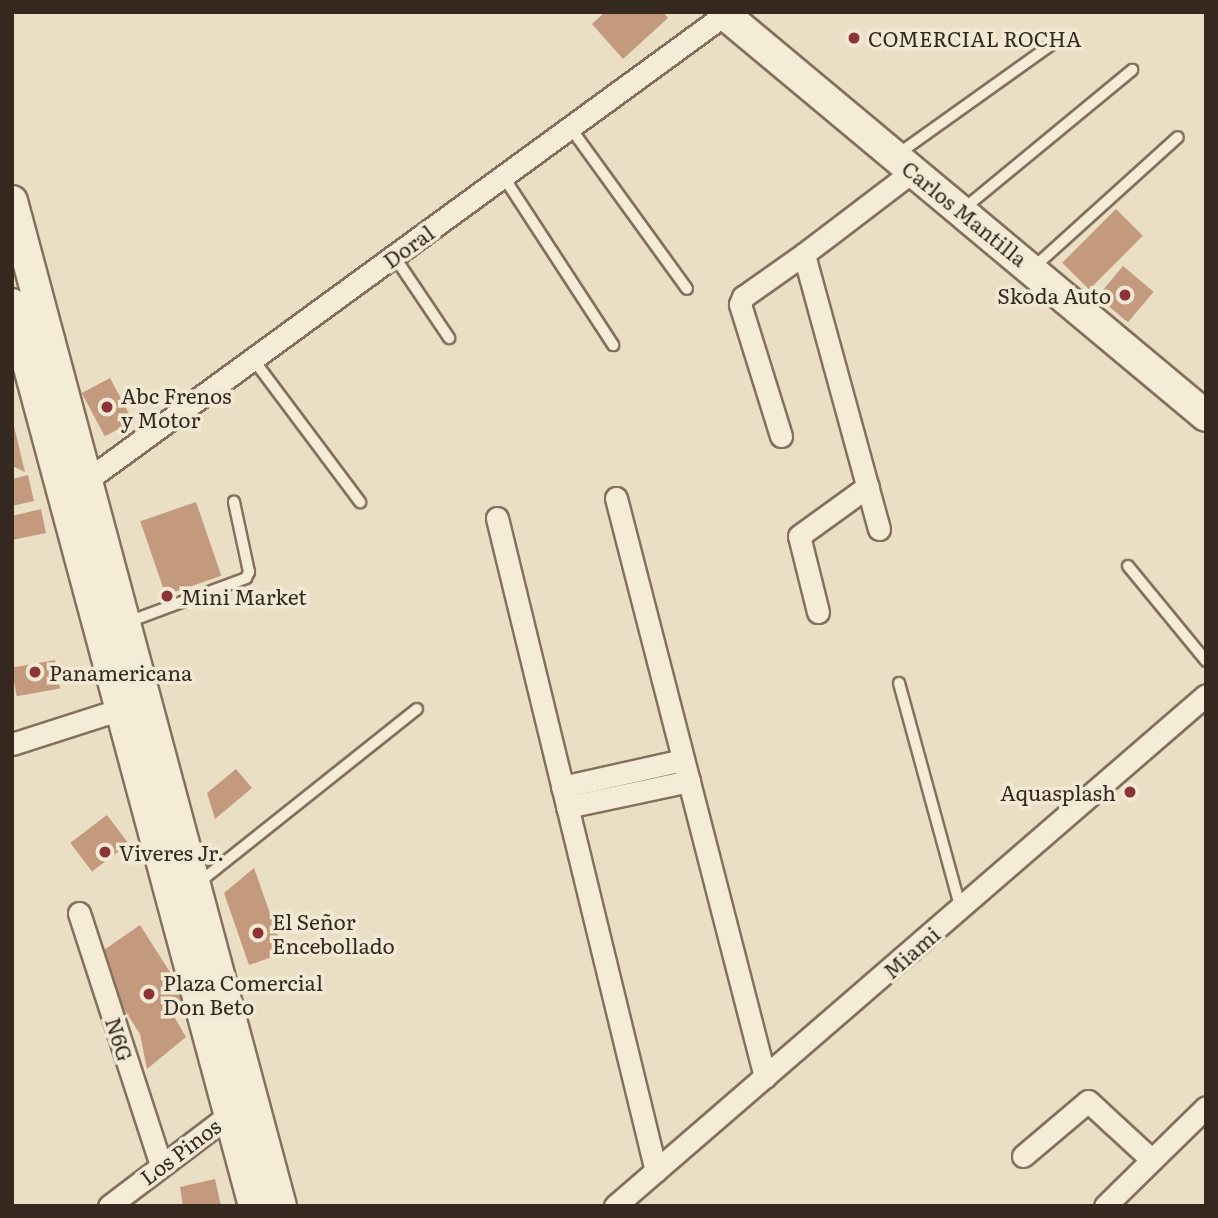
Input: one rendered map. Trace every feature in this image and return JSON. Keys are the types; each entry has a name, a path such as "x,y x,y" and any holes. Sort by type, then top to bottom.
{"main road":[{"name":"Carlos Mantilla","path":"725,13 904,164 1033,268 1206,416"},
{"path":"12,201 195,886 241,1106 254,1206"},
{"path":"14,324 121,709 241,1106 281,1206"}],"street":[{"name":"Doral","path":"87,480 503,176 572,130 725,13"},
{"path":"780,436 740,304 743,297 804,254 904,164"},
{"path":"804,254 879,529"},
{"path":"818,612 799,536 868,486"},
{"path":"615,498 765,1077"},
{"path":"496,519 656,1171"},
{"name":"Miami","path":"615,1206 1206,695"},
{"path":"12,744 121,709"},
{"path":"565,797 686,770"},
{"name":"N6G","path":"79,913 161,1165"},
{"path":"1023,1156 1075,1107 1088,1101 1152,1160"},
{"name":"Los Pinos","path":"109,1206 241,1106"},
{"path":"1105,1206 1206,1107"}],"lane":[{"path":"904,164 1052,44"},
{"path":"961,211 1132,70"},
{"path":"572,130 687,289"},
{"path":"1033,268 1178,137"},
{"path":"503,176 613,345"},
{"path":"394,256 449,338"},
{"path":"253,359 360,502"},
{"path":"125,623 246,578 249,572 234,502"},
{"path":"1128,566 1206,660"},
{"path":"899,683 961,909"},
{"path":"195,886 417,709"}],"building":[{"path":"605,12 663,12 668,18 623,59 592,24"},
{"path":"1116,209 1143,236 1089,290 1062,263"},
{"name":"Skoda Auto","path":"1123,266 1154,292 1128,322 1097,297"},
{"name":"Abc Frenos y Motor","path":"110,378 133,421 105,436 82,393"},
{"path":"13,422 25,472 12,466"},
{"path":"28,475 34,501 12,506 12,479"},
{"path":"196,502 221,576 166,595 140,521"},
{"path":"41,509 46,533 12,540 12,516"},
{"path":"55,660 60,689 17,696 12,668"},
{"path":"236,769 252,788 215,819 207,793"},
{"path":"107,815 129,844 92,871 70,843"},
{"name":"El Señor Encebollado","path":"254,868 284,953 249,965 224,893"},
{"path":"140,925 189,1002 172,1013 186,1037 147,1069 140,1034 109,986 98,954"},
{"path":"215,1179 221,1206 183,1206 180,1187"}],"place":[{"name":"COMERCIAL ROCHA","path":"854,38"},
{"name":"Skoda Auto","path":"1125,295"},
{"name":"Abc Frenos y Motor","path":"107,407"},
{"name":"Mini Market","path":"167,596"},
{"name":"Panamericana","path":"35,672"},
{"name":"Aquasplash","path":"1130,792"},
{"name":"Viveres Jr.","path":"105,852"},
{"name":"El Señor Encebollado","path":"258,933"},
{"name":"Plaza Comercial Don Beto","path":"149,994"}]}
